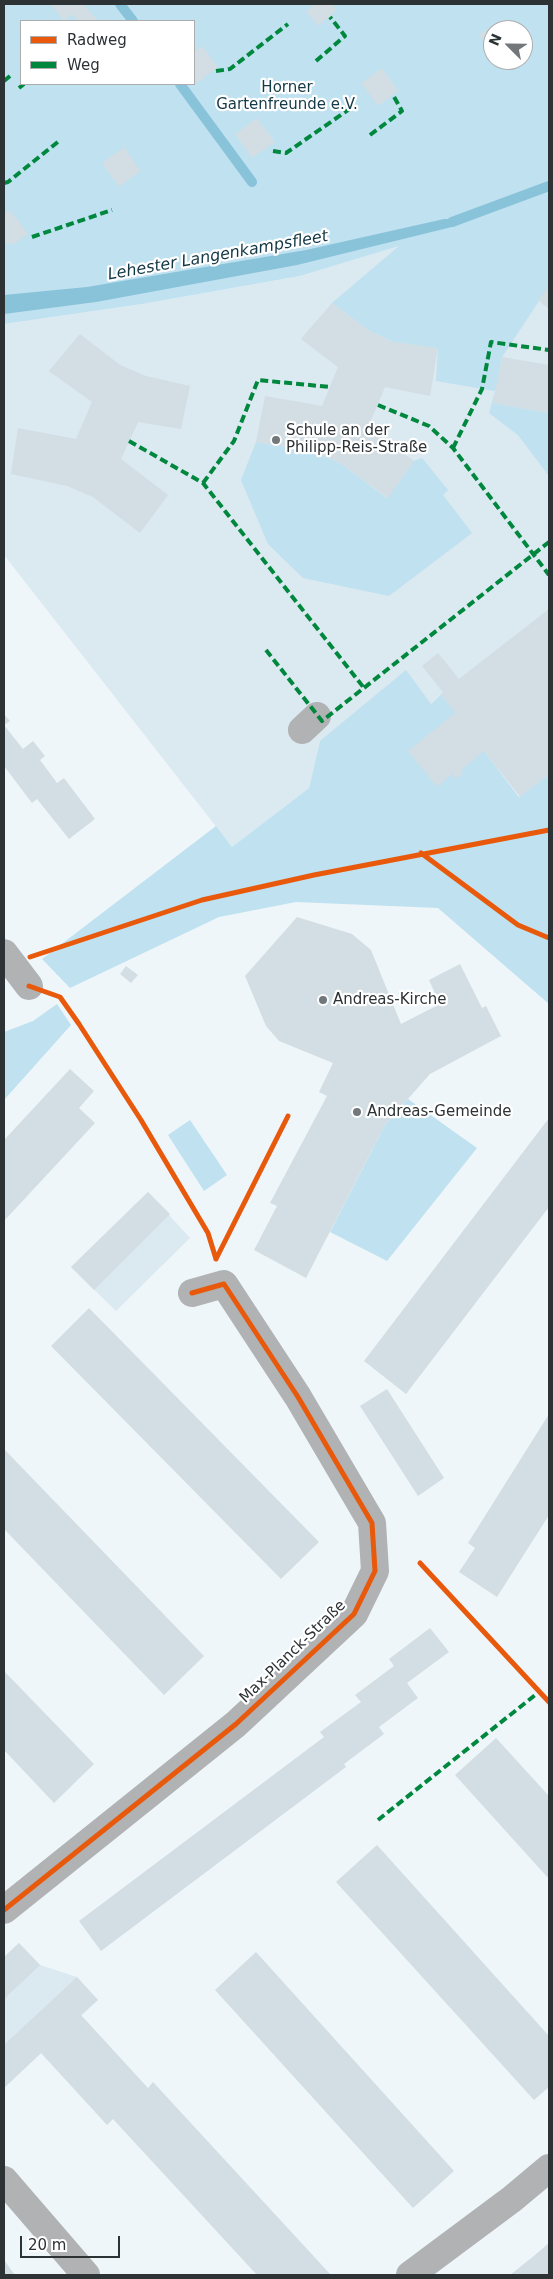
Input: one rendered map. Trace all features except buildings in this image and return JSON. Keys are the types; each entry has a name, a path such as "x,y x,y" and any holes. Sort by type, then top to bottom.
{"street":[{"path":"4,953 29,986"},
{"name":"Max-Planck-Straße","path":"4,1910 236,1724 354,1614 375,1571 372,1523 298,1397 224,1284 192,1293"},
{"path":"410,2275 512,2199 549,2168"},
{"path":"4,2180 86,2275"}],"shaded area":[{"name":"Schule an der Philipp-Reis-Straße","path":"549,200 549,774 520,797 440,694 431,704 320,741 309,788 232,847 4,555 4,324 142,304 300,276"},
{"path":"444,219 464,219 456,226 297,265 96,302 4,314 4,295 87,287 306,250"},
{"path":"148,1192 190,1238 116,1311 71,1267"},
{"path":"19,1943 40,1965 77,1977 98,2000 4,2088 4,1957"}],"green space":[{"name":"Horner Gartenfreunde e.V.","path":"4,4 549,4 549,286 502,357 493,403 549,413 549,476 518,435 489,413 495,391 436,381 438,349 393,342 368,330 332,303 399,246 300,276 142,304 4,324"},
{"path":"256,442 315,452 340,463 387,498 414,461 422,458 448,490 443,495 472,533 389,596 303,578 268,544 241,480"},
{"path":"406,670 431,704 441,694 519,797 549,774 549,1004 438,908 296,902 219,917 70,988 42,959 216,826 232,847 309,788 320,741"},
{"path":"57,1004 71,1025 4,1100 4,1032 33,1021"},
{"path":"408,1099 477,1148 387,1261 330,1232 385,1125"},
{"path":"190,1120 227,1175 204,1191 168,1135"}],"waterway":[{"path":"120,4 132,20"},
{"path":"181,85 252,182"},
{"name":"Lehester Langenkampsfleet","path":"452,222 549,186"}],"marked path":[{"path":"316,61 345,36 330,17"},
{"path":"216,71 230,69 288,24"},
{"path":"4,81 10,76"},
{"path":"19,88 23,85"},
{"path":"370,135 402,111 393,95"},
{"path":"273,151 286,153 351,108"},
{"path":"4,183 8,182 59,141"},
{"path":"32,237 112,210"},
{"path":"453,448 482,389 491,342 549,350"},
{"path":"203,483 234,441 258,380 330,387"},
{"path":"378,405 429,426 453,448 549,575"},
{"path":"129,441 203,483 364,688"},
{"path":"266,650 322,721 549,542"},
{"path":"378,1820 539,1692"}],"cycle path":[{"path":"30,957 202,900 314,875 549,830"},
{"path":"421,853 518,925 549,938"},
{"path":"29,986 60,997 79,1024 141,1120 208,1233 216,1259"},
{"path":"216,1259 288,1116"},
{"path":"4,1910 236,1724 354,1614 375,1571 372,1523 298,1397 224,1284 192,1293"},
{"path":"420,1563 549,1702"}],"place":[{"name":"Schule an der Philipp-Reis-Straße","path":"276,440"},
{"name":"Andreas-Kirche","path":"323,1000"},
{"name":"Andreas-Gemeinde","path":"357,1112"}]}
